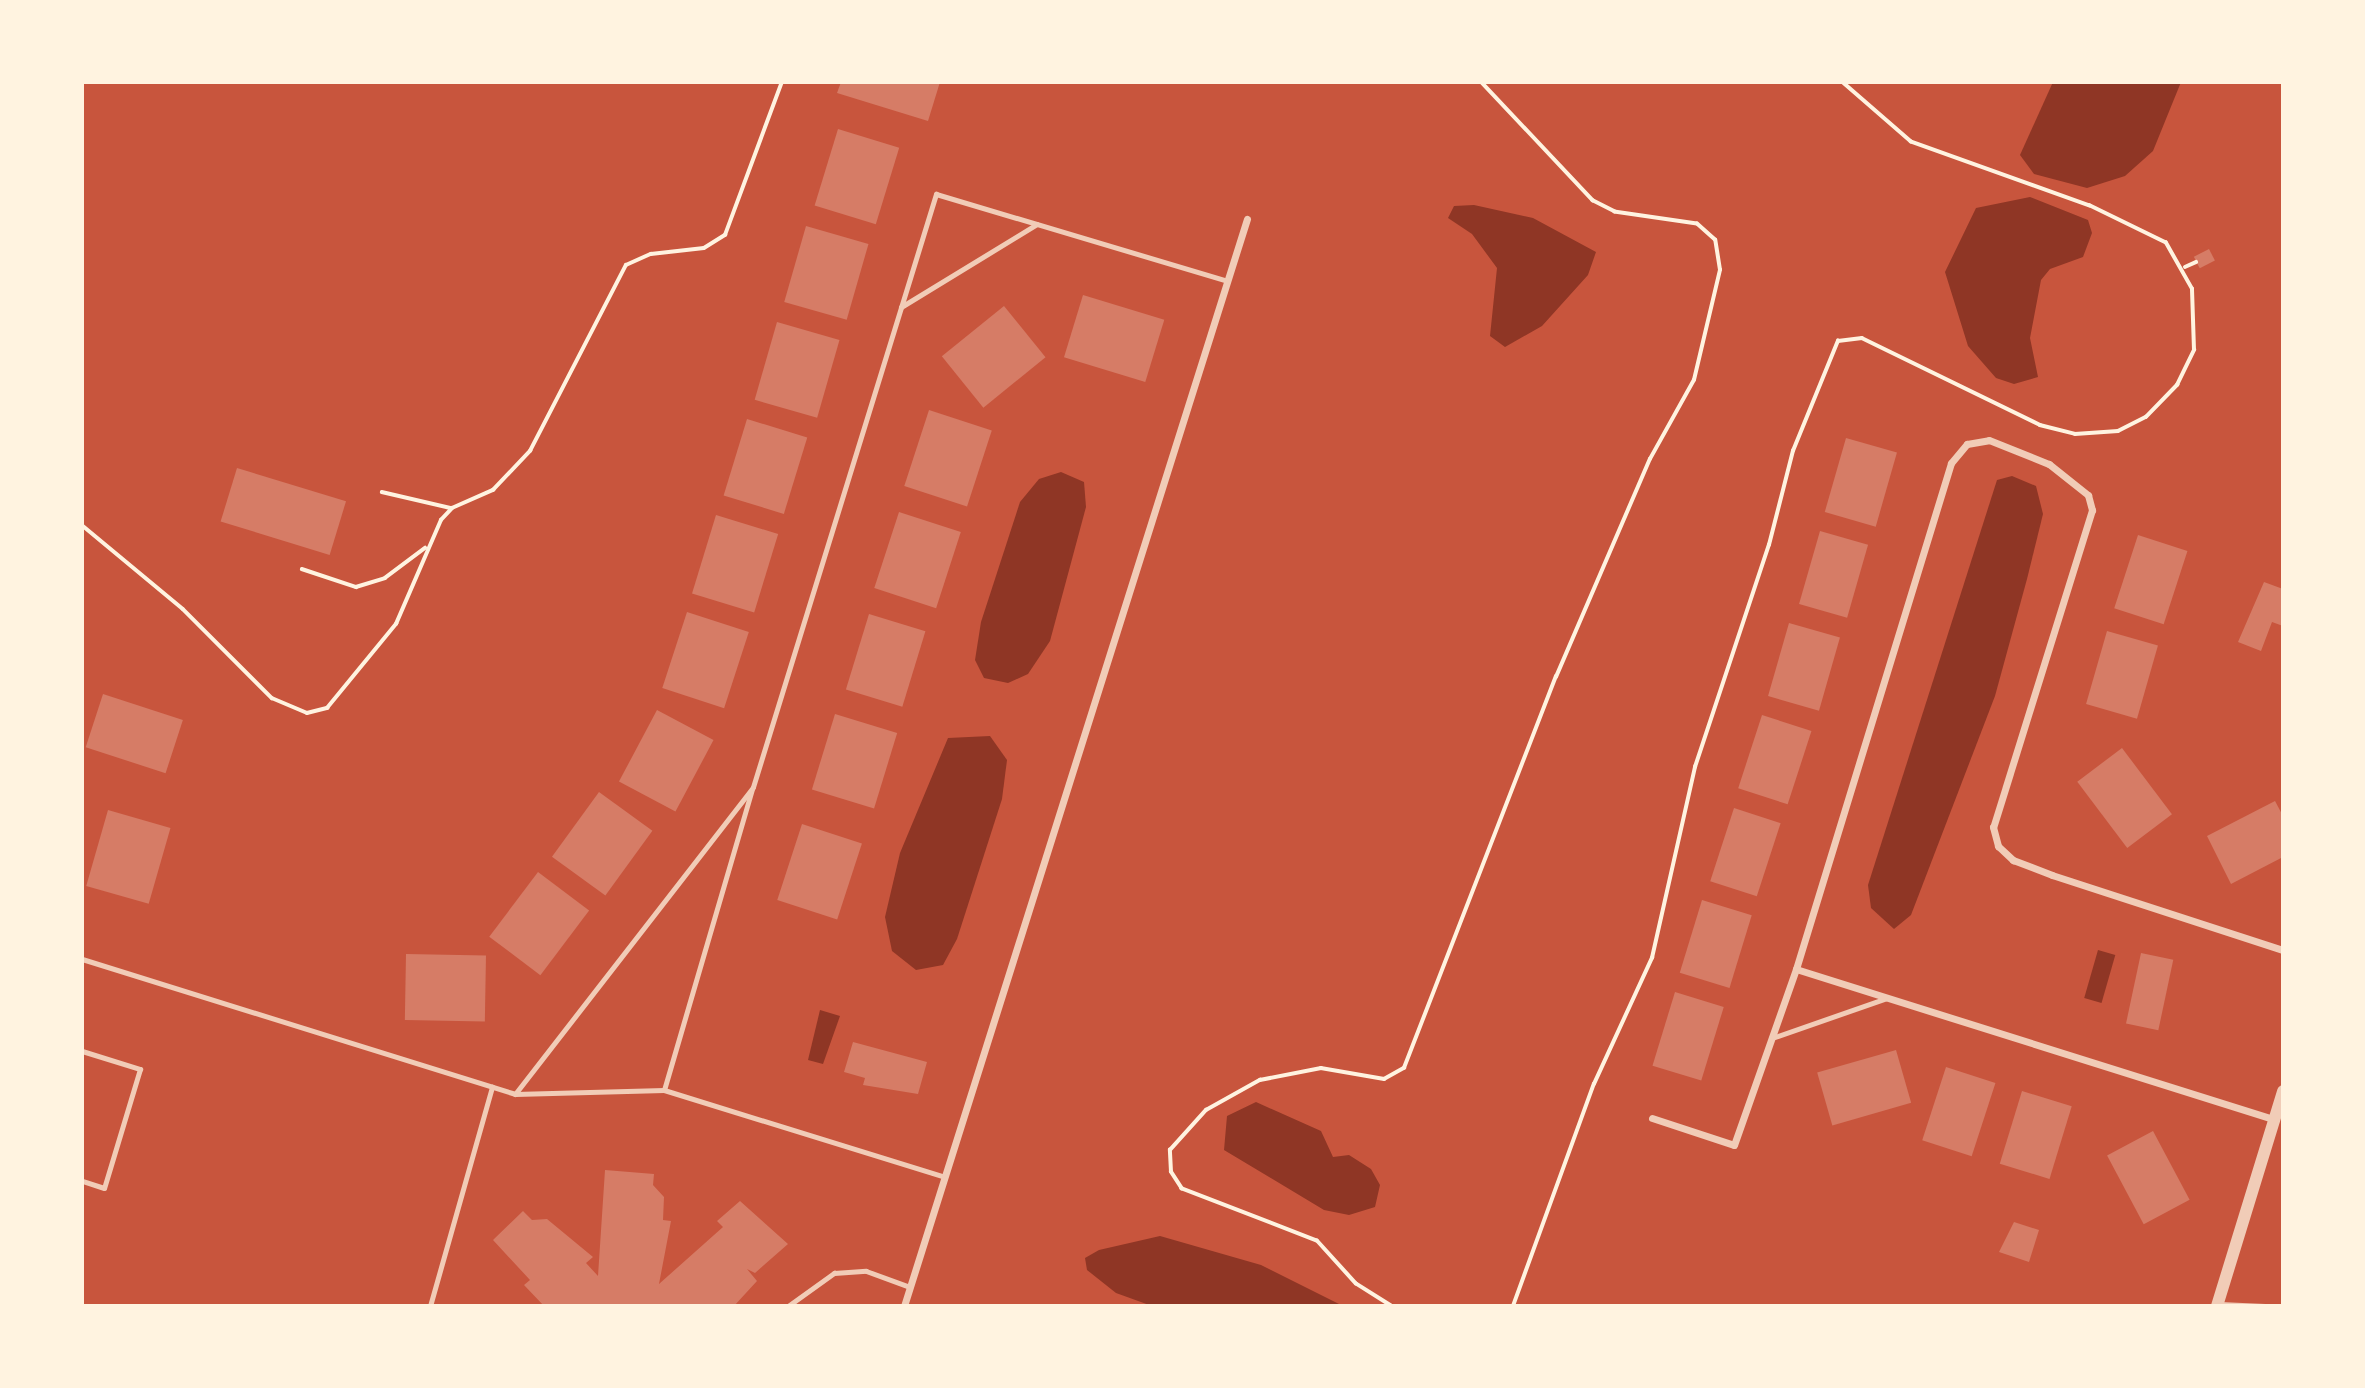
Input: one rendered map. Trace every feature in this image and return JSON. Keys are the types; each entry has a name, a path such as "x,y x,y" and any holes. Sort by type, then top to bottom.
{"street":[{"path":"904,1306 1247,219"},
{"path":"1652,1118 1734,1145 1796,969 1951,463 1967,444 1989,440 2049,464 2088,495 2092,510 1993,827 1998,846 2013,860 2052,875 2283,950"},
{"path":"1796,969 2276,1120"},
{"path":"2218,1305 2283,1091"}],"lane":[{"path":"664,1090 753,787 936,194 1227,281"},
{"path":"901,307 1037,224"},
{"path":"515,1094 753,787"},
{"path":"82,959 515,1094 664,1090 945,1177"},
{"path":"1772,1038 1887,998"},
{"path":"82,1051 140,1069 104,1188 82,1181"},
{"path":"430,1306 492,1087"},
{"path":"788,1306 834,1273 866,1272 910,1287"},
{"path":"2218,1305 2265,1306"}],"path":[{"path":"82,526 183,609 272,698 307,713 331,705 375,655 403,610 426,547 452,508 493,490 530,451 599,306 626,265 651,254 704,248 725,235 782,82"},
{"path":"1391,1306 1356,1284 1318,1241 1182,1189 1171,1172 1170,1150 1206,1110 1260,1080 1321,1068 1384,1079 1404,1068 1556,677 1650,459 1694,380 1720,270 1715,240 1697,224 1615,212 1593,201 1481,82"},
{"path":"1513,1306 1569,1148 1652,958 1695,767 1769,545 1793,451 1838,341 1863,338 2057,431 2118,431 2158,407 2188,365 2197,317 2185,267 2166,243 2139,228 1903,138 1842,82"},
{"path":"2185,267 2196,262"},
{"path":"382,492 452,508"},
{"path":"302,569 356,587 396,572 426,547"}],"shaded area":[{"path":"2053,82 2181,82 2153,151 2125,176 2087,188 2034,174 2020,155"},
{"path":"2030,197 2088,220 2092,233 2083,257 2050,269 2041,280 2030,338 2038,377 2014,384 1996,378 1968,346 1945,272 1976,208"},
{"path":"1474,205 1533,218 1596,252 1588,275 1542,326 1505,347 1490,336 1497,268 1472,234 1448,218 1454,206"},
{"path":"1061,472 1084,482 1086,507 1050,641 1028,674 1008,683 984,678 975,660 981,622 1020,502 1039,479"},
{"path":"2012,476 2036,486 2043,514 2027,579 1995,696 1911,915 1894,929 1871,908 1868,885 1997,480"},
{"path":"990,736 1007,760 1002,799 957,939 943,965 916,970 892,951 885,917 900,853 948,738"},
{"path":"2098,950 2115,955 2102,1003 2084,998"},
{"path":"820,1010 840,1016 823,1064 808,1060"},
{"path":"1256,1102 1321,1131 1333,1157 1349,1155 1371,1169 1380,1185 1375,1207 1349,1215 1324,1210 1224,1150 1227,1116"},
{"path":"1160,1236 1261,1265 1343,1306 1152,1306 1116,1293 1087,1270 1085,1258 1099,1250"}],"building":[{"path":"841,82 940,82 928,121 837,93"},
{"path":"838,129 899,148 876,224 815,206"},
{"path":"806,226 868,244 847,320 784,302"},
{"path":"2209,249 2215,261 2200,268 2194,257"},
{"path":"1083,295 1164,320 1145,382 1064,357"},
{"path":"1004,306 1046,357 983,408 942,356"},
{"path":"777,322 839,340 817,418 755,400"},
{"path":"929,410 992,430 967,506 904,486"},
{"path":"747,419 807,437 784,514 724,496"},
{"path":"1846,438 1897,453 1876,527 1825,512"},
{"path":"237,468 346,501 330,555 221,522"},
{"path":"899,512 961,532 936,608 874,588"},
{"path":"716,515 778,534 754,612 692,593"},
{"path":"1820,531 1868,545 1847,618 1799,604"},
{"path":"2138,535 2187,551 2164,624 2114,608"},
{"path":"2264,582 2283,589 2283,626 2272,622 2261,651 2238,642"},
{"path":"687,612 749,632 724,708 662,688"},
{"path":"869,614 925,631 902,707 846,690"},
{"path":"1789,623 1840,638 1819,711 1768,696"},
{"path":"2107,631 2158,646 2137,719 2086,704"},
{"path":"103,694 183,720 166,773 86,747"},
{"path":"657,710 714,740 675,812 619,782"},
{"path":"835,714 897,733 874,809 812,790"},
{"path":"1762,715 1811,731 1788,804 1738,788"},
{"path":"2122,748 2172,814 2127,848 2077,782"},
{"path":"599,792 652,831 605,896 552,857"},
{"path":"2275,801 2283,816 2283,857 2231,884 2207,836"},
{"path":"1734,808 1781,823 1757,896 1710,881"},
{"path":"108,810 170,828 149,904 86,886"},
{"path":"802,824 862,843 837,920 777,900"},
{"path":"538,872 589,911 540,975 489,937"},
{"path":"1702,900 1752,915 1730,988 1680,973"},
{"path":"2141,953 2173,960 2158,1030 2126,1023"},
{"path":"406,954 486,955 485,1021 405,1020"},
{"path":"1675,992 1724,1007 1701,1081 1652,1066"},
{"path":"853,1042 927,1062 918,1094 863,1085 865,1078 844,1072"},
{"path":"1896,1050 1911,1103 1832,1125 1817,1073"},
{"path":"1946,1067 1995,1083 1972,1156 1922,1140"},
{"path":"2022,1091 2072,1106 2050,1179 2000,1164"},
{"path":"2153,1131 2190,1200 2144,1224 2107,1155"},
{"path":"605,1170 654,1174 653,1185 664,1197 663,1220 671,1221 659,1284 723,1227 717,1221 740,1201 788,1244 755,1273 747,1269 757,1281 734,1306 544,1306 524,1285 530,1280 493,1240 523,1211 532,1220 547,1219 593,1257 586,1263 598,1276"},
{"path":"2014,1222 2039,1230 2029,1262 1999,1252"}]}
